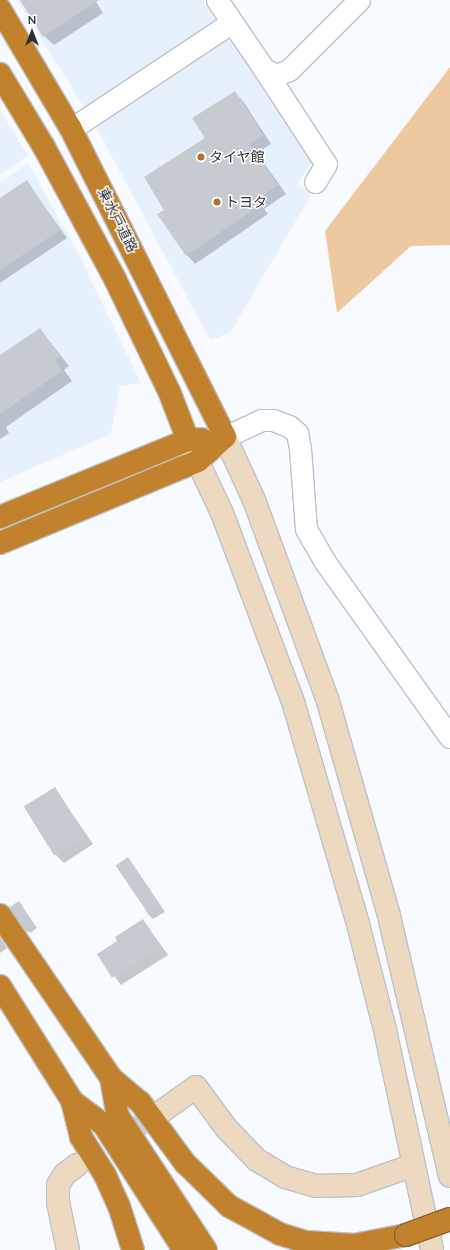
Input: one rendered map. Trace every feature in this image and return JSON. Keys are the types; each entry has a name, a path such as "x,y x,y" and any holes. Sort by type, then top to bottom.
{"highway":[{"name":"東水戸道路","path":"0,9 71,129 225,437"},
{"path":"0,74 44,147 115,279 169,391 188,440"},
{"path":"0,517 188,440 225,437"},
{"path":"0,543 198,461 225,437"},
{"path":"0,915 111,1078 140,1102 185,1163 206,1186 229,1206 252,1221 280,1234 307,1242 330,1244 354,1245 406,1235 450,1219"},
{"path":"0,986 72,1101 81,1137 105,1175 119,1206 133,1250"},
{"path":"111,1078 118,1116 206,1250"},
{"path":"72,1101 104,1125 184,1250"}],"street":[{"path":"217,0 326,164 315,182"},
{"path":"264,69 276,74 289,70 359,0"},
{"path":"71,129 232,22"},
{"path":"450,737 325,562 306,529 300,449 297,434 289,426 273,420 261,420 225,437 254,500 327,698 390,916 447,1150 450,1176"},
{"path":"188,440 224,518 294,705 360,931 385,1030 432,1250"},
{"path":"161,1112 196,1088 227,1129 257,1160 285,1176 316,1186 357,1185 414,1165"},
{"path":"68,1250 58,1202 58,1185 65,1174 77,1165"}],"shaded area":[{"path":"17,0 202,0 219,25 87,112"},
{"path":"228,34 313,160 298,184 311,195 230,333 210,340 95,125"},
{"path":"450,67 450,245 411,246 337,313 325,231"},
{"path":"0,110 28,156 0,175"},
{"path":"28,163 76,249 141,383 120,386 111,434 0,482 0,183"}],"building":[{"path":"20,0 99,0 43,37"},
{"path":"235,91 263,135 249,144 278,185 256,200 260,205 186,256 157,214 164,210 144,177 205,138 192,118"},
{"path":"27,180 60,230 0,270 0,198"},
{"path":"40,328 60,356 55,359 62,371 0,414 0,355"},
{"path":"55,787 86,836 54,856 24,807"},
{"path":"128,857 161,906 149,914 116,865"},
{"path":"19,901 35,926 25,933 9,908"},
{"path":"143,919 161,947 112,978 97,954 117,941 115,937"}],"tunnel":[{"path":"77,1165 161,1112"}],"place":[{"name":"タイヤ館","path":"201,157"},
{"name":"トヨタ","path":"217,202"}]}
